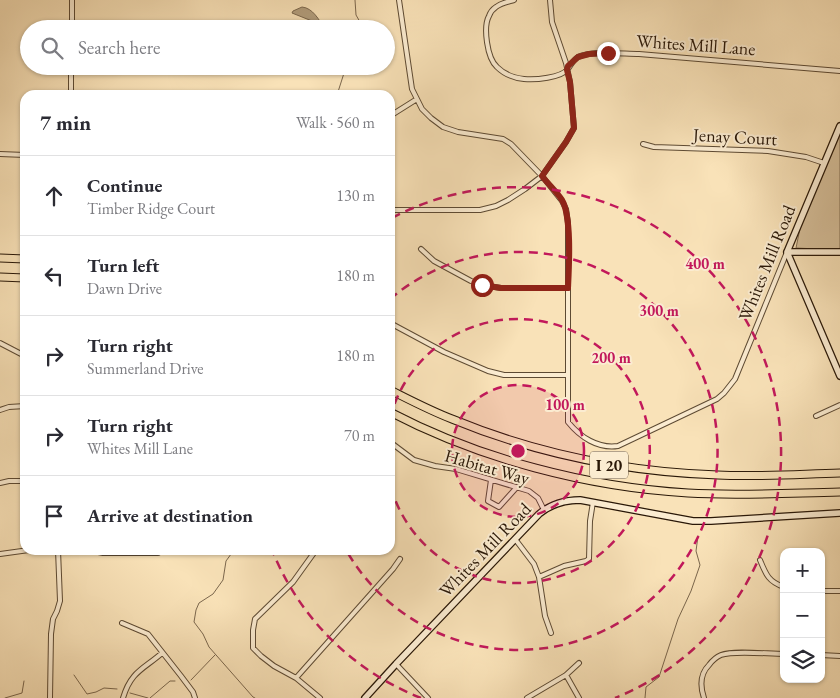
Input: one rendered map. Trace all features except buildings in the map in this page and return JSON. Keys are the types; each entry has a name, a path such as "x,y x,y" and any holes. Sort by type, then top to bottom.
{"highway":[{"path":"0,258 20,258"},
{"path":"0,277 20,278"},
{"name":"I 20","path":"395,393 425,408 474,428 534,448 592,462 644,470 720,476 840,473"},
{"name":"I 20","path":"395,414 446,438 494,455 549,471 616,484 666,491 713,494 840,492"}],"street":[{"path":"72,0 72,20"},
{"path":"395,326 444,352 488,371 504,375 567,375 568,231 566,209 562,200 511,144 503,140 458,132 443,126 422,109 412,88 399,0"},
{"name":"Whites Mill Lane","path":"514,0 496,7 489,15 487,21 488,46 492,60 496,67 505,74 517,78 536,80 548,78 567,70 568,66 578,57 589,54 608,53 840,71"},
{"path":"395,210 480,210 496,206 508,200 542,176 574,128 570,82 566,63 552,22 550,0"},
{"path":"71,75 71,90"},
{"path":"395,113 417,99"},
{"name":"Whites Mill Road","path":"567,375 568,422 581,436 589,441 615,447 717,399 724,393 735,379 840,126"},
{"name":"Jenay Court","path":"643,144 654,147 768,151 806,156 824,163"},
{"path":"0,154 20,155"},
{"path":"421,249 434,261 482,285 501,288 568,288"},
{"path":"840,252 787,252 840,376"},
{"path":"0,343 20,353"},
{"path":"816,416 840,405"},
{"path":"0,410 20,406"},
{"name":"Habitat Way","path":"395,446 414,460 456,469 529,491 538,498 544,510"},
{"path":"491,480 488,501 499,508 517,487"},
{"path":"0,483 20,481"},
{"name":"Whites Mill Road","path":"365,698 544,510 562,501 580,500 693,521 840,513"},
{"path":"539,577 588,559 593,502"},
{"path":"515,539 534,564 539,577 545,616 551,633"},
{"path":"0,554 20,551"},
{"path":"50,698 51,634 53,619 60,601 58,555"},
{"path":"312,555 293,582 255,619 253,648 274,666 296,678 320,698"},
{"path":"296,678 400,559"},
{"path":"760,560 764,571 773,584 780,587"},
{"path":"825,591 840,592"},
{"path":"122,623 148,634 193,692 195,698"},
{"path":"704,698 701,683 704,670 715,658 731,652 780,654"},
{"path":"123,698 134,676 143,666 155,660 162,653"},
{"path":"825,655 840,656"},
{"path":"526,698 566,675 579,663"},
{"path":"396,664 428,698"},
{"path":"566,675 579,698"}],"shaded area":[{"path":"302,7 306,8 313,12 319,20 310,20 292,13"},
{"path":"840,122 840,250 796,248 805,204"}],"waterway":[{"path":"355,0 356,15 359,20"},
{"path":"339,90 343,75"},
{"path":"645,698 646,687 659,677 678,619 700,565 696,551 698,536"},
{"path":"230,555 226,561 223,580 213,594 199,603 194,622 203,634 209,647 255,698"},
{"path":"191,680 215,655"},
{"path":"74,675 87,694 104,688 117,689"},
{"path":"5,698 22,693 24,681"},
{"path":"150,698 170,681 175,681"},
{"path":"130,693 148,698"}],"route":[{"path":"482,285 501,288 568,288 568,223 566,209 562,200 542,176 574,128 568,66 578,57 589,54 608,53"}]}
